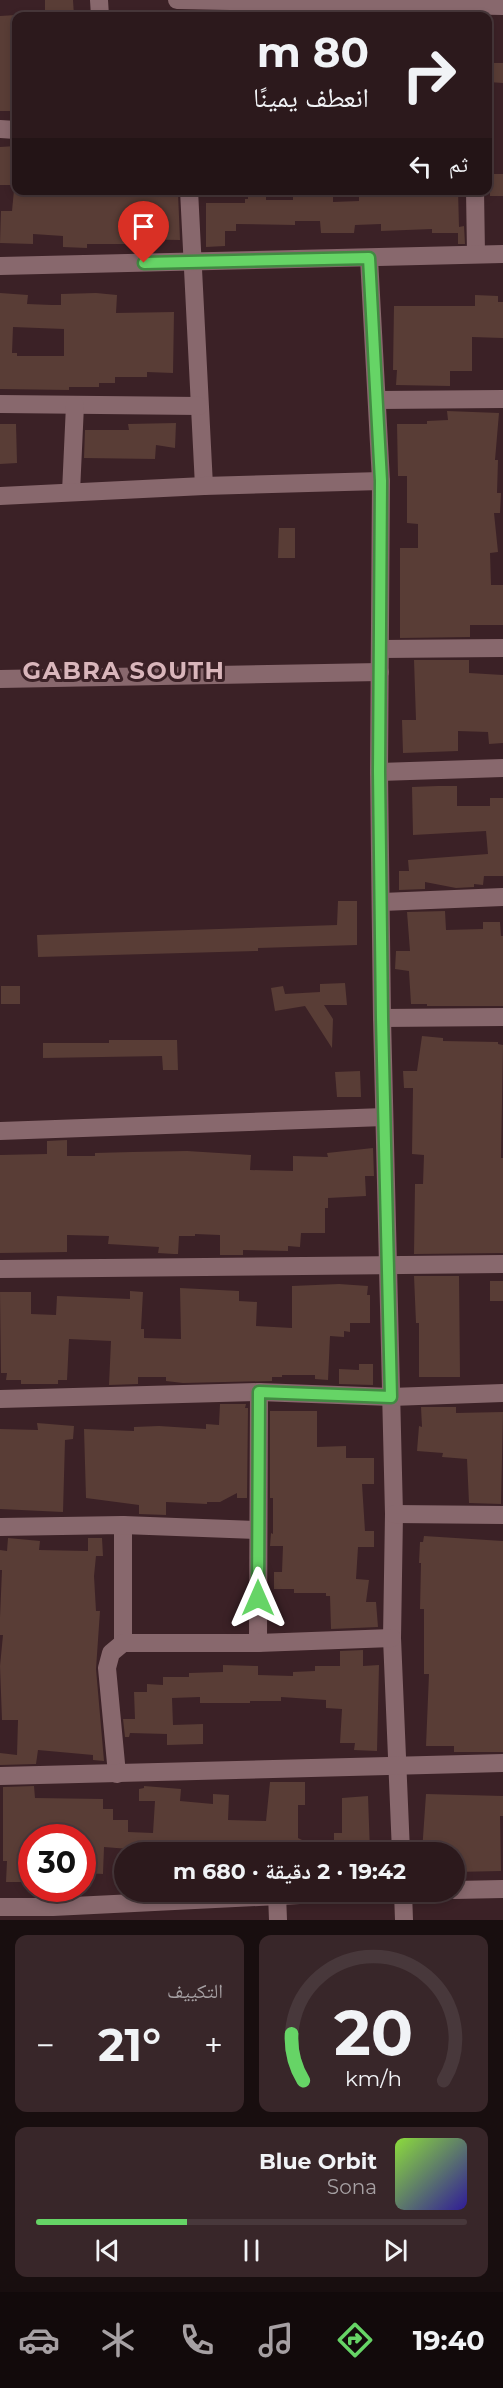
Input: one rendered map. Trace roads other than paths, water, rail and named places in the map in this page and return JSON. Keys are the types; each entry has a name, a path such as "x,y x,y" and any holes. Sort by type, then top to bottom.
{"street":[{"path":"177,0 346,2 469,8 503,6"},
{"path":"189,195 204,486"},
{"path":"475,195 476,254"},
{"path":"0,267 503,254"},
{"path":"369,258 381,481 379,772 382,1018 394,1514 392,1638 401,1842"},
{"path":"378,400 503,399"},
{"path":"0,404 199,406"},
{"path":"71,492 75,405"},
{"path":"0,496 204,486 381,481"},
{"path":"381,649 503,648"},
{"path":"0,679 380,672"},
{"path":"379,772 503,768"},
{"path":"382,902 503,897"},
{"path":"382,1018 503,1017"},
{"path":"0,1131 384,1117"},
{"path":"0,1269 503,1264"},
{"path":"258,1643 259,1392"},
{"path":"0,1399 259,1392 391,1397 503,1394"},
{"path":"394,1514 503,1515"},
{"path":"0,1527 123,1525 258,1530"},
{"path":"123,1525 123,1643"},
{"path":"117,1774 108,1668 111,1653 123,1643 258,1643 392,1638"},
{"path":"0,1776 503,1763"},
{"path":"465,1890 503,1889"},
{"path":"0,1907 66,1913 188,1902"},
{"path":"277,1902 278,1920"},
{"path":"403,1902 404,1920"}],"district":[{"name":"GABRA SOUTH","path":"124,671"}]}
